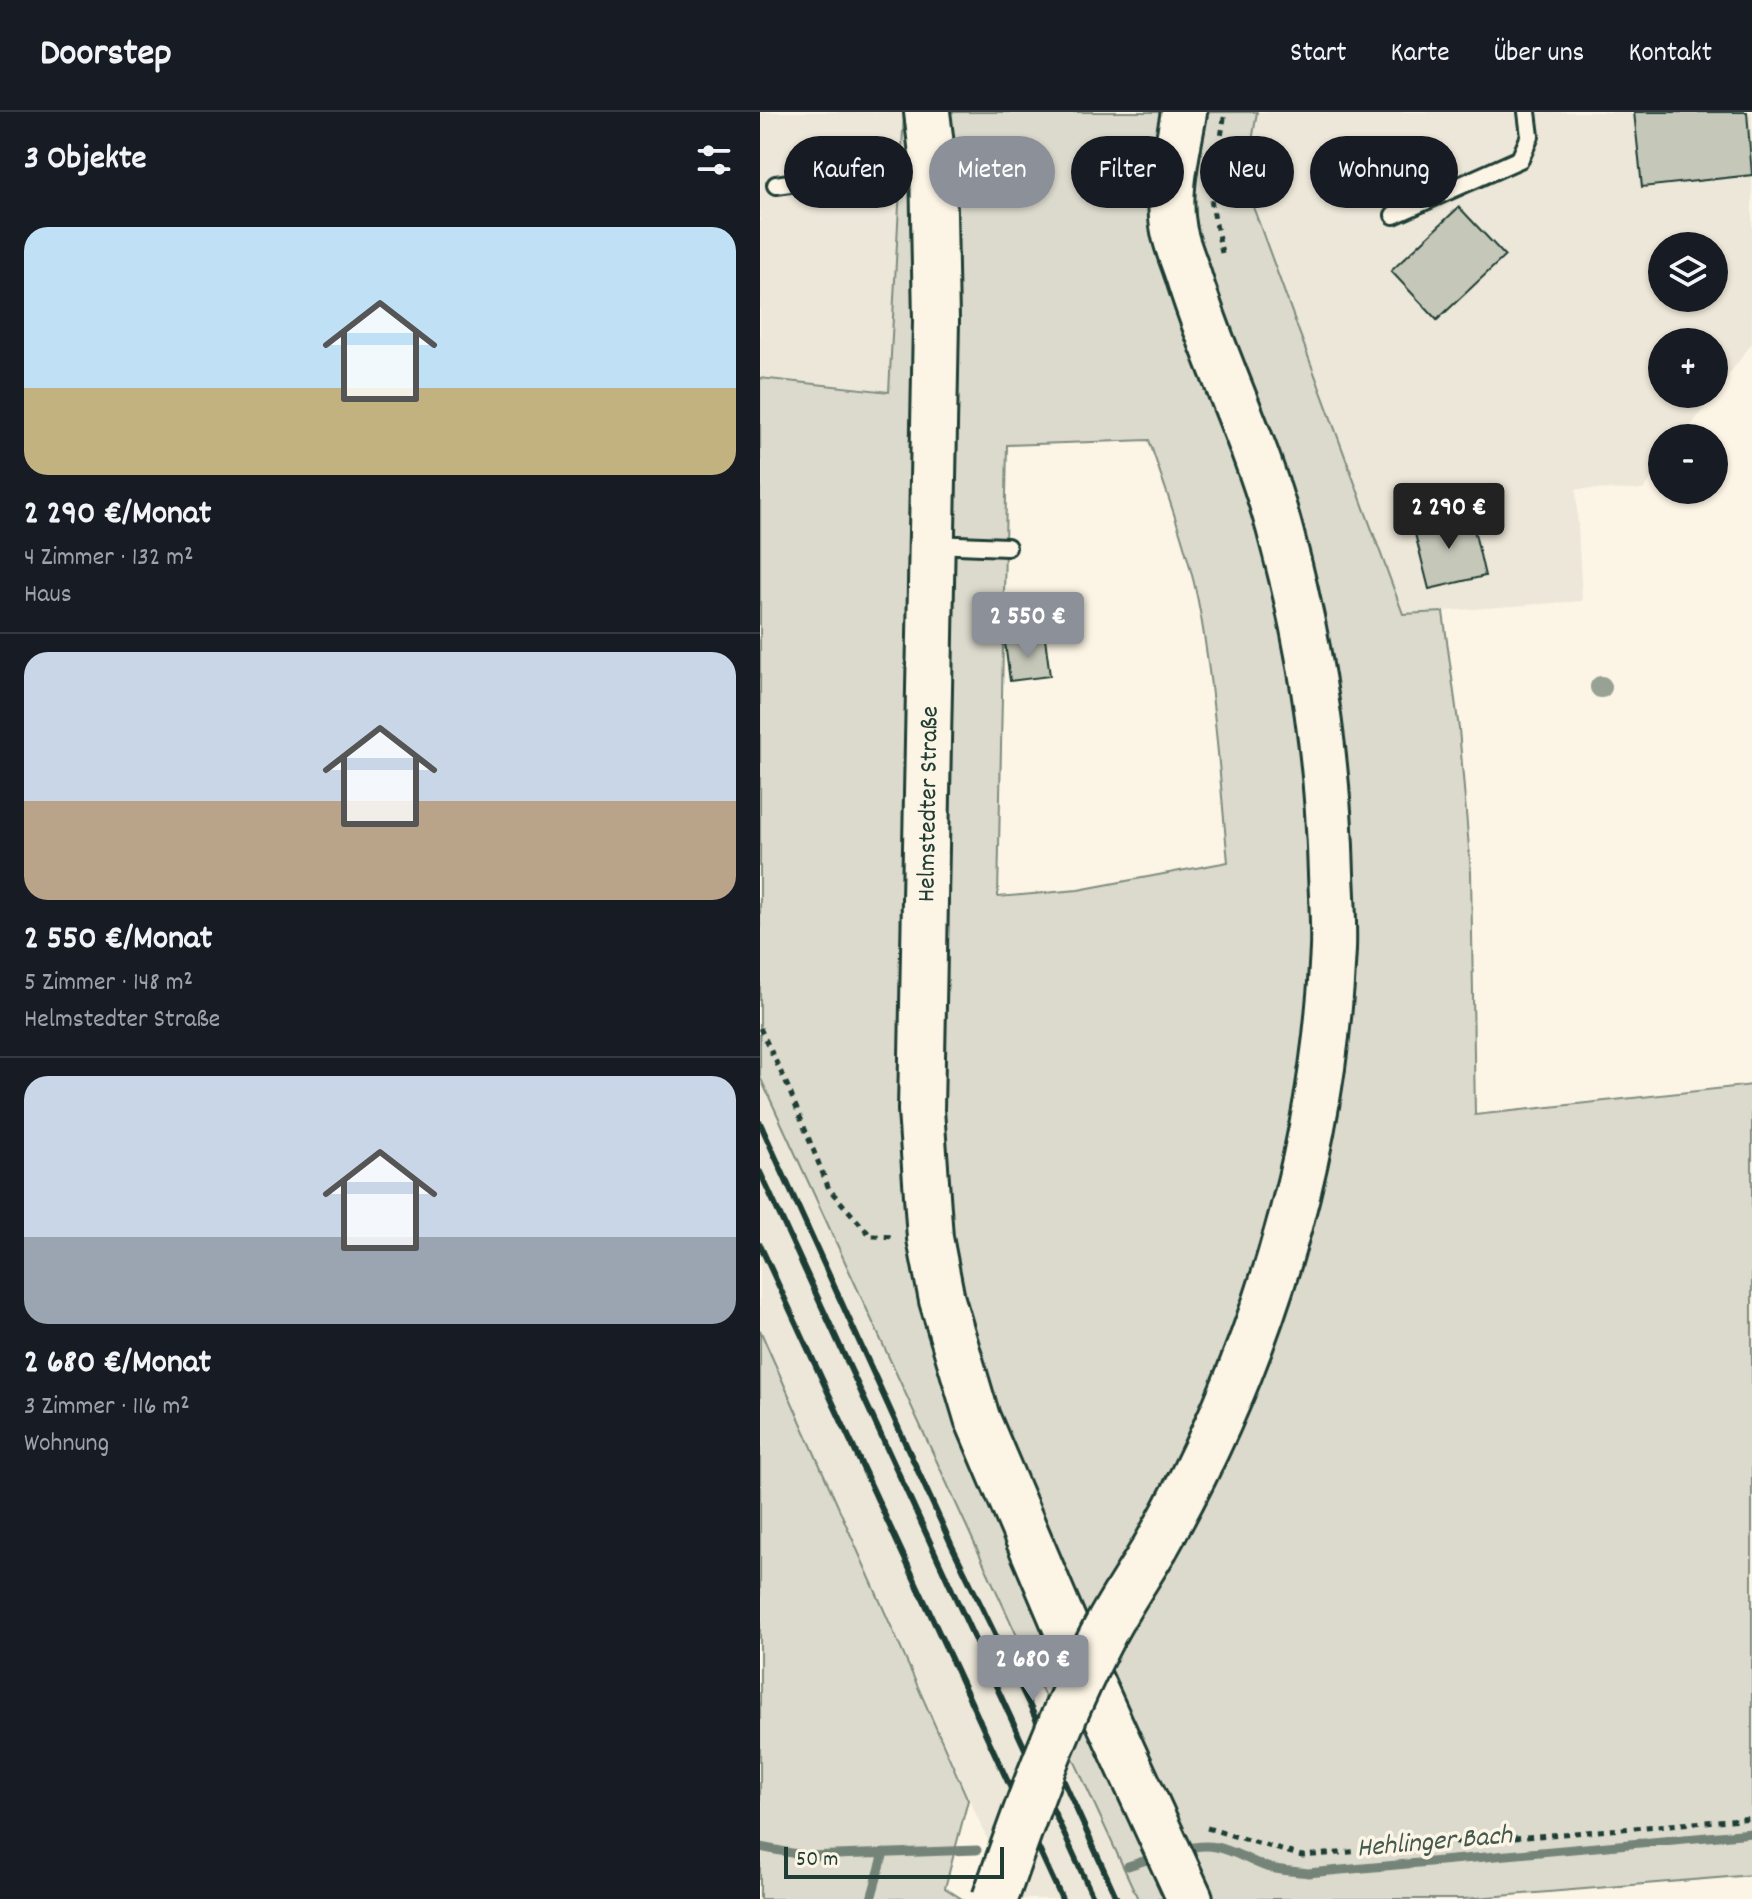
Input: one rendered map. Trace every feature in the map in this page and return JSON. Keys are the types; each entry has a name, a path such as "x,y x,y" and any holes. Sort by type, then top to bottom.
{"main road":[{"name":"Helmstedter Straße","path":"927,112 930,136"},
{"name":"Helmstedter Straße","path":"937,136 940,112"},
{"path":"995,1899 1069,1705 1102,1635 1179,1505 1230,1397 1259,1324 1309,1145 1324,1045 1333,947 1330,822 1324,761 1297,603 1279,527 1255,448 1204,325 1174,230 1171,195 1184,112"},
{"name":"Helmstedter Straße","path":"934,208 936,321 921,1110 930,1238 942,1300 973,1405 1006,1491 1190,1899"}],"lane":[{"path":"1394,215 1520,159 1530,136 1527,112"},
{"path":"776,185 929,163"},
{"path":"931,544 1007,547"}],"path":[{"path":"760,1028 788,1087 829,1189 871,1236 930,1238"},
{"path":"1207,1828 1302,1856 1752,1818"}],"shaded area":[{"path":"760,112 904,112 903,136 784,136 784,208 899,208 889,392 760,378"},
{"path":"904,112 1257,112 1253,136 1200,136 1200,208 1253,208 1403,614 1443,612 1459,729 1471,872 1475,1115 1752,1085 1752,1875 1464,1899 1138,1899 760,1077 760,378 889,392 899,208 913,208 913,136 903,136","holes":["1149,440 1185,550 1206,647 1228,862 1078,890 998,897 1007,445"]},
{"path":"1257,112 1752,112 1752,343 1728,376 1728,328 1648,328 1648,408 1704,408 1692,424 1648,424 1648,483 1643,490 1576,489 1582,601 1403,614 1253,208 1294,208 1294,136 1253,136"},
{"path":"760,1077 1138,1899 1014,1899 760,1330"},
{"path":"760,1330 968,1800 945,1888 962,1899 760,1899"}],"building":[{"path":"1634,112 1747,112 1752,175 1642,187"},
{"path":"1458,208 1505,256 1437,320 1391,271"},
{"path":"1470,512 1485,576 1429,589 1413,526"},
{"path":"1045,638 1050,676 1010,681 1005,643"}],"waterway":[{"name":"Hehlinger Bach","path":"1181,1850 1215,1847 1269,1868 1308,1873 1752,1833"},
{"name":"Hehlinger Bach","path":"760,1847 807,1856 977,1850"},
{"path":"871,1899 884,1853"},
{"name":"Hehlinger Bach","path":"1128,1866 1159,1856"}],"railway":[{"path":"760,1123 1117,1899"},
{"path":"760,1172 1094,1899"},
{"path":"760,1245 1062,1899"}]}
